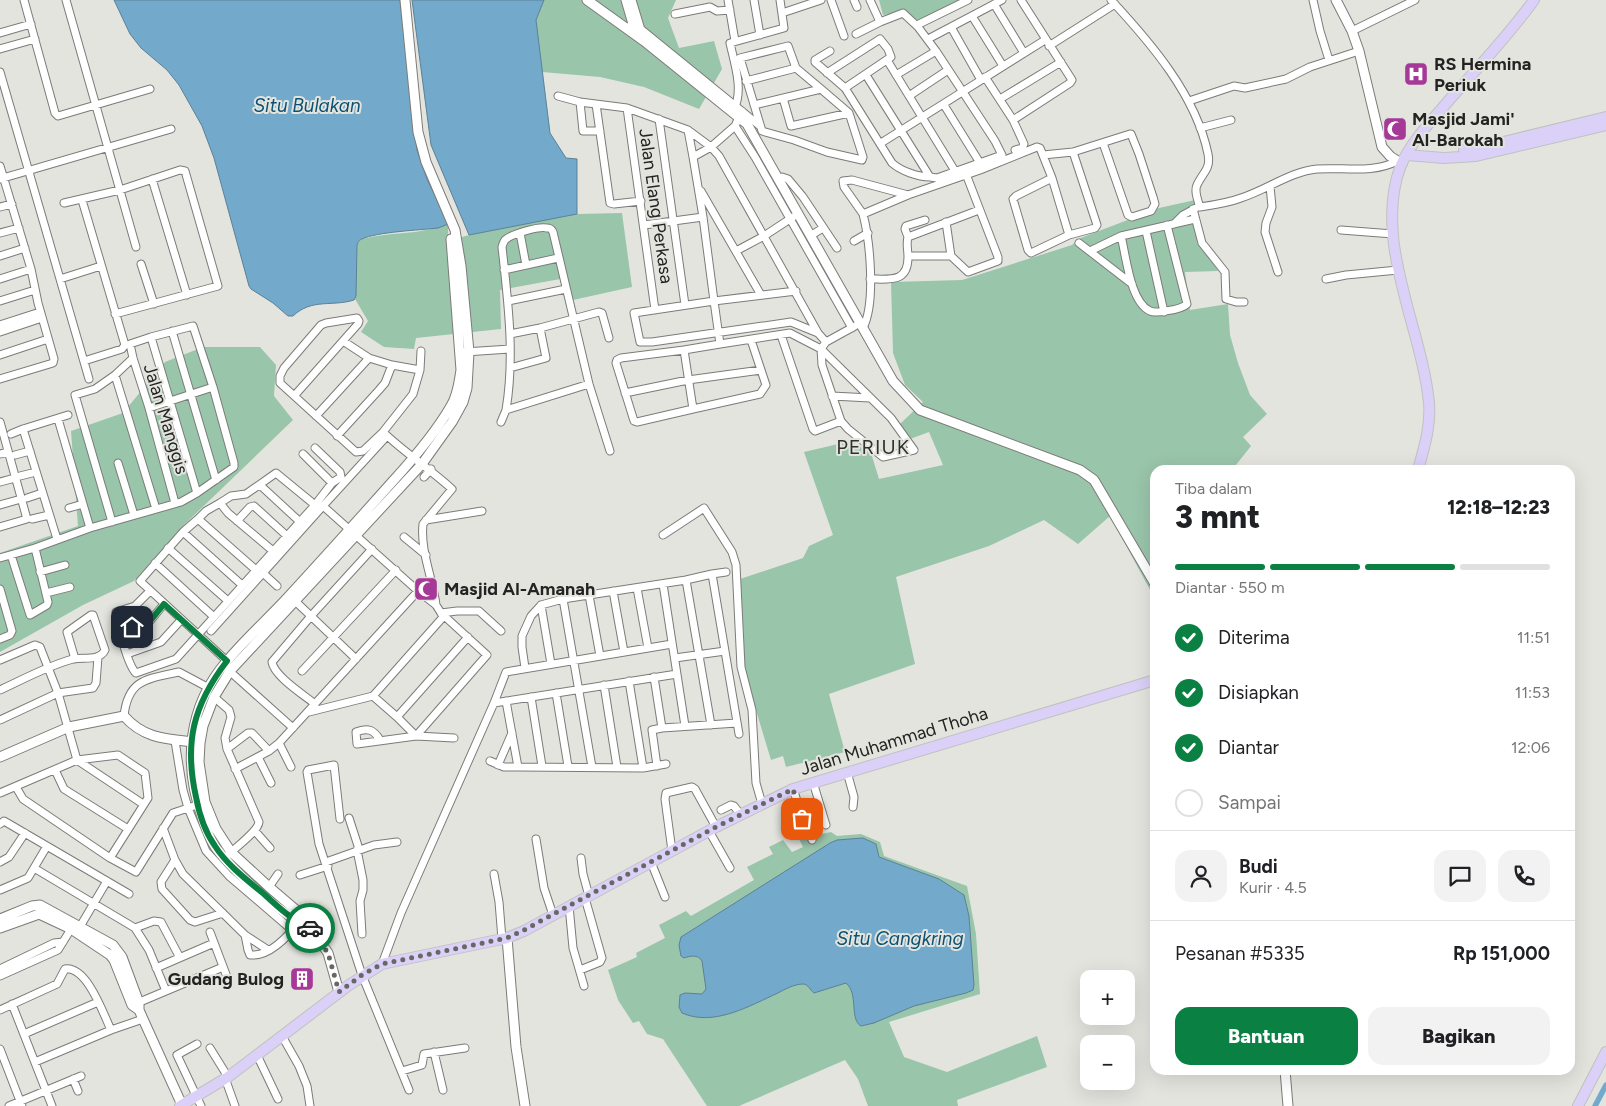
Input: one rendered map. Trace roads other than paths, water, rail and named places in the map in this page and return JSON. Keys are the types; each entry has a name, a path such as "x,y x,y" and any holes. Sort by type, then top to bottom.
{"main road":[{"path":"1419,465 1428,425 1429,405 1426,383 1398,270 1393,234 1396,186 1404,157 1423,130 1516,24 1534,0"},
{"path":"1404,157 1444,158 1475,152 1569,130 1606,117"},
{"path":"1569,130 1606,125"},
{"name":"Jalan Muhammad Thoha","path":"181,1106 227,1078 362,975 382,964 504,938 553,915 713,829 793,789 1150,681"},
{"path":"1578,1106 1606,1052"}],"street":[{"path":"24,0 55,113 58,116 150,89"},
{"path":"66,0 136,247"},
{"path":"352,532 422,464 452,422 463,402 465,352 461,266 453,226 426,162 418,132 405,0"},
{"path":"587,0 634,30 737,111 747,124 779,178 794,216 810,236 859,326"},
{"path":"625,0 634,30 644,41 761,128 827,152 862,160 864,157 849,113 796,68 788,46 742,56 740,59 761,128 756,140"},
{"path":"632,0 634,30"},
{"path":"728,0 735,41"},
{"path":"754,0 760,35"},
{"path":"780,0 784,28 730,42 738,84 735,126 794,216 893,381 920,410 1080,470 1094,480 1150,575"},
{"path":"782,13 810,2 821,0"},
{"path":"831,0 844,36"},
{"path":"870,0 880,22"},
{"path":"917,25 968,0"},
{"path":"928,39 1002,0"},
{"path":"1013,120 1070,84 1071,78 1021,0"},
{"path":"1313,0 1328,60"},
{"path":"1336,0 1352,31 1359,51 1382,147 1390,156 1404,157"},
{"path":"1352,31 1415,0"},
{"path":"881,143 1024,53 1047,43 1113,2 1128,18 1195,112 1208,155 1208,170 1196,186 1195,219 1202,243 1224,272 1226,299 1244,302"},
{"path":"994,4 1024,53"},
{"path":"675,14 710,7 717,11 730,10"},
{"path":"856,34 903,13 917,25 936,50 962,93 995,141 1002,155"},
{"path":"972,16 1003,66"},
{"path":"0,33 30,24"},
{"path":"830,51 815,61 816,63 845,88 892,163 897,168 924,177 935,178 1024,146 1013,120 1000,99 983,79 951,27"},
{"path":"0,49 35,39"},
{"path":"826,73 879,39 891,57 845,88"},
{"path":"896,75 936,50"},
{"path":"1189,101 1234,86 1245,88 1286,79 1328,60 1359,51"},
{"path":"887,60 955,171"},
{"path":"1000,99 1061,62"},
{"path":"746,81 796,68"},
{"path":"909,96 948,70"},
{"path":"0,72 90,380"},
{"path":"866,75 930,177"},
{"path":"754,105 820,89"},
{"path":"558,96 580,102 627,108 688,130 711,147 796,291 818,333 826,342"},
{"path":"783,98 794,140"},
{"path":"580,102 583,131 600,131"},
{"path":"596,104 610,203 641,202"},
{"path":"944,104 980,163"},
{"name":"Jalan Elang Perkasa","path":"627,108 655,310"},
{"path":"791,126 849,113"},
{"path":"659,119 685,306"},
{"path":"1200,128 1231,120"},
{"path":"693,158 711,147 735,126"},
{"path":"2,179 171,129"},
{"path":"688,130 703,217 720,344"},
{"path":"1043,155 1073,152 1103,142 1130,134 1132,135 1155,204 1151,211 1132,216 1128,215 1103,142"},
{"path":"863,214 1036,147 1040,148 1052,178 1069,235"},
{"path":"1052,178 1013,199 1028,250 1031,253 1069,235 1095,228 1097,225 1073,152"},
{"path":"755,158 764,153"},
{"path":"1171,225 1183,215 1196,208 1242,198 1278,181 1315,169 1363,170 1404,157"},
{"path":"0,166 2,179 12,204 31,269 41,315 54,359 53,363 0,379"},
{"path":"64,203 120,190 180,170 185,171 218,285 115,314"},
{"path":"908,256 950,256 968,272 998,261 966,174"},
{"path":"779,178 788,179 804,197 837,248"},
{"path":"152,180 187,295"},
{"path":"751,340 766,385 760,394 637,422 632,419 616,363 618,359 790,333 821,349 891,418 914,450 883,457 848,429 842,421 832,396 822,365 821,349 826,342 859,326 868,314 870,278 868,233 863,214 844,187 843,181 852,180 908,195"},
{"path":"1270,186 1272,208 1266,222 1265,232 1278,272"},
{"path":"698,187 761,295"},
{"path":"82,200 125,343 122,349 84,361"},
{"path":"0,208 12,204"},
{"path":"908,237 979,210"},
{"path":"736,251 764,236 794,216"},
{"path":"644,225 703,217"},
{"path":"1090,251 1121,236 1195,219"},
{"path":"870,278 894,279 900,277 906,269 908,256 906,226 925,220"},
{"path":"946,222 950,256"},
{"path":"1121,236 1136,297 1147,310 1164,312 1182,308 1187,304 1171,225"},
{"path":"0,233 19,228"},
{"path":"501,422 506,410 510,390 510,334 503,243 508,238 520,233 548,228 553,232 589,384 610,451"},
{"path":"810,236 823,228"},
{"path":"1342,230 1393,234"},
{"path":"1146,231 1164,312"},
{"path":"520,233 526,265"},
{"path":"854,241 868,233"},
{"path":"1079,243 1132,284"},
{"path":"0,256 25,248"},
{"path":"504,270 558,258"},
{"path":"141,264 154,304"},
{"path":"60,278 102,266"},
{"path":"0,279 31,269"},
{"path":"1326,279 1346,274 1398,270"},
{"path":"508,301 566,289"},
{"path":"0,301 35,290"},
{"path":"796,291 634,313 640,342 791,322 818,333"},
{"path":"510,334 601,312 609,338"},
{"path":"0,325 41,315"},
{"path":"0,332 41,315"},
{"path":"295,395 359,322 357,318 321,325 284,368 280,376 280,384 295,395 353,450 359,452 385,434"},
{"path":"0,558 90,528 176,504 196,494 235,465 213,387 193,326 151,337 196,494"},
{"path":"510,368 546,358 540,328"},
{"path":"172,331 216,480"},
{"path":"781,335 813,429 815,431 842,421"},
{"name":"Jalan Manggis","path":"151,337 131,343 130,347 176,504"},
{"path":"0,356 48,339"},
{"path":"343,341 368,358 392,366 420,370"},
{"path":"465,352 510,349"},
{"path":"684,350 693,409"},
{"path":"211,632 260,571 385,434 413,394 420,370 420,351"},
{"path":"112,522 75,395 95,390 115,375 132,358"},
{"path":"316,416 368,358"},
{"path":"337,436 379,390 392,366"},
{"path":"625,393 688,380 761,370"},
{"path":"115,375 156,510"},
{"path":"506,410 589,384"},
{"path":"149,408 213,387"},
{"path":"211,849 201,804 199,762 194,722 209,688 227,666 293,598 352,532 414,458 463,388"},
{"path":"832,396 870,398"},
{"path":"11,434 68,416"},
{"path":"58,419 90,528"},
{"path":"0,422 30,519"},
{"path":"23,429 57,540"},
{"path":"385,434 414,458 431,469 452,489 423,524 422,530 436,605"},
{"path":"150,591 135,606 116,612 120,631 133,670 138,673 172,662 242,585 260,571 273,551 299,521 319,505 332,483 341,477 340,472 315,448"},
{"path":"0,454 30,451"},
{"path":"303,454 332,483"},
{"path":"118,463 134,515"},
{"path":"424,477 431,469"},
{"path":"0,477 36,472"},
{"path":"293,728 140,581 183,532 206,511 230,496 246,494 276,473 319,505 396,570 418,592 436,605 443,615 487,656 416,736"},
{"path":"0,482 16,476"},
{"path":"260,484 299,521"},
{"path":"0,505 42,493"},
{"path":"220,503 228,513 273,551"},
{"path":"68,508 83,504"},
{"path":"237,521 250,507 254,506 287,536"},
{"path":"663,535 704,508 732,552 736,565 741,667 752,710 756,783 762,804"},
{"path":"426,520 482,511"},
{"path":"0,527 49,515"},
{"path":"198,519 277,586"},
{"path":"183,532 242,585"},
{"path":"404,537 426,555"},
{"path":"11,555 29,615 48,604 34,548"},
{"path":"168,548 228,601"},
{"path":"315,704 286,680 273,667 272,662 310,616 372,550"},
{"path":"155,563 214,617"},
{"path":"40,572 65,565"},
{"path":"302,671 396,570"},
{"path":"525,668 522,636 531,616 541,605 563,599 663,584 726,572"},
{"path":"712,574 739,734"},
{"path":"686,580 711,725"},
{"path":"663,584 685,726"},
{"path":"46,593 70,587"},
{"path":"637,588 648,648"},
{"path":"0,589 12,631 10,635 0,639"},
{"path":"612,591 624,652"},
{"path":"236,769 269,751 279,743 418,592"},
{"path":"589,595 600,656"},
{"path":"293,598 356,659"},
{"path":"563,599 592,767"},
{"path":"120,631 150,621 164,604"},
{"path":"541,605 551,664"},
{"path":"309,712 373,696 443,615 457,611 479,611 501,630"},
{"path":"0,690 49,667 75,659 98,657 103,654 106,650 93,615 68,632 75,659"},
{"path":"128,654 161,642 181,620"},
{"path":"398,716 468,637"},
{"path":"382,964 401,913 506,672 672,644"},
{"path":"0,660 38,645 49,667 78,760 143,804"},
{"path":"674,658 725,651"},
{"path":"0,720 58,693 94,687 98,657"},
{"path":"195,742 227,666"},
{"path":"124,716 125,702 132,688 154,677 179,672 209,688"},
{"path":"494,703 677,674"},
{"path":"654,677 662,728"},
{"path":"629,681 643,768"},
{"path":"604,685 617,767"},
{"path":"556,693 568,766"},
{"path":"214,696 230,710 231,717 225,738 227,749 259,822 259,827 228,855"},
{"path":"373,696 398,716 416,736"},
{"path":"531,697 542,766"},
{"path":"506,701 518,767"},
{"path":"0,757 69,727 124,716"},
{"path":"124,716 138,729 160,738 195,742"},
{"path":"657,766 652,731 662,728 737,723"},
{"path":"498,765 512,732"},
{"path":"227,749 248,733 252,733 269,751"},
{"path":"380,740 416,736 454,738"},
{"path":"175,741 188,808 211,849 229,876 298,923 310,928 328,953 339,992"},
{"path":"279,743 292,767"},
{"path":"0,793 78,760 118,755 143,771 148,798 110,858"},
{"path":"258,757 271,783"},
{"path":"490,761 498,765 518,767 643,768 666,764"},
{"path":"340,819 334,765 308,770 319,844 362,975 410,1090"},
{"path":"54,770 64,790 128,829"},
{"path":"847,772 854,797 853,806"},
{"path":"813,782 826,825"},
{"path":"16,787 23,799 110,858 137,872 173,813 201,804"},
{"path":"672,851 665,795 674,790 690,787 695,789 730,868"},
{"path":"793,789 799,803 800,814 812,840"},
{"path":"201,804 216,829 228,855 250,889"},
{"path":"721,810 730,805 734,806 741,815"},
{"path":"349,818 358,849 363,880 360,901 362,934"},
{"path":"0,824 4,821 129,894"},
{"path":"163,828 174,860 183,874 246,935 268,950"},
{"path":"255,831 270,848"},
{"path":"0,862 8,858 25,833"},
{"path":"536,839 544,888 553,915"},
{"path":"300,875 358,849 397,842"},
{"path":"0,890 26,880 47,846"},
{"path":"211,849 228,855 269,887 298,923"},
{"path":"580,970 600,962 602,958 587,897 582,858"},
{"path":"174,860 161,882 162,889 190,920 195,922 223,913"},
{"path":"651,862 665,897"},
{"path":"34,868 135,928 149,950 166,991"},
{"path":"269,887 278,874"},
{"path":"494,874 525,1106"},
{"path":"0,976 58,950 76,929 107,881"},
{"path":"0,919 32,906 40,905 76,929"},
{"path":"569,906 572,948 584,986"},
{"path":"0,928 39,914 113,945 122,957 142,1019 181,1106"},
{"path":"135,928 154,921 161,922 179,956"},
{"path":"246,935 248,950 250,954 255,955 280,944 298,923"},
{"path":"210,932 227,977"},
{"path":"0,969 54,943 63,942"},
{"path":"54,943 58,950"},
{"path":"156,968 179,956 214,943"},
{"path":"137,1006 166,991 223,967"},
{"path":"0,1010 57,984 67,968 84,977 111,1030"},
{"path":"24,1034 98,1002"},
{"path":"12,1004 52,1106"},
{"path":"35,1062 142,1019"},
{"path":"282,1036 299,1066 307,1086 310,1106"},
{"path":"197,1044 177,1055 202,1106"},
{"path":"210,1048 227,1078 236,1106"},
{"path":"402,1071 422,1065 424,1054 464,1048"},
{"path":"0,1049 21,1104"},
{"path":"434,1052 443,1090"},
{"path":"258,1055 278,1099"},
{"path":"1285,1075 1288,1106"},
{"path":"10,1106 21,1104 46,1090 81,1076"},
{"path":"73,1079 78,1091"}],"water":[{"name":"Situ Bulakan","path":"114,0 400,0 417,150 427,179 448,222 446,225 438,228 377,235 359,241 357,245 356,296 354,300 315,305 300,310 293,316 288,316 249,286 214,158 202,126 179,85 167,70 141,48 130,34"},
{"path":"412,0 544,0 536,20 550,133 566,158 577,159 577,214 469,235 431,145"},
{"name":"Situ Cangkring","path":"863,838 876,844 879,857 939,879 964,895 969,916 973,990 914,1006 874,1023 861,1026 855,1018 852,993 846,983 814,993 805,984 797,985 743,1009 719,1016 706,1018 682,1013 679,1007 680,995 685,993 702,994 706,989 702,961 696,956 684,958 681,956 679,945 681,937 830,843 837,840"}],"waterway":[{"path":"1595,1106 1606,1085"}],"place":[{"name":"RS Hermina Periuk","path":"1416,74"},
{"name":"Masjid Jami' Al-Barokah","path":"1395,129"},
{"name":"Masjid Al-Amanah","path":"426,589"},
{"name":"Gudang Bulog","path":"302,979"}],"district":[{"name":"PERIUK","path":"873,447"}]}
